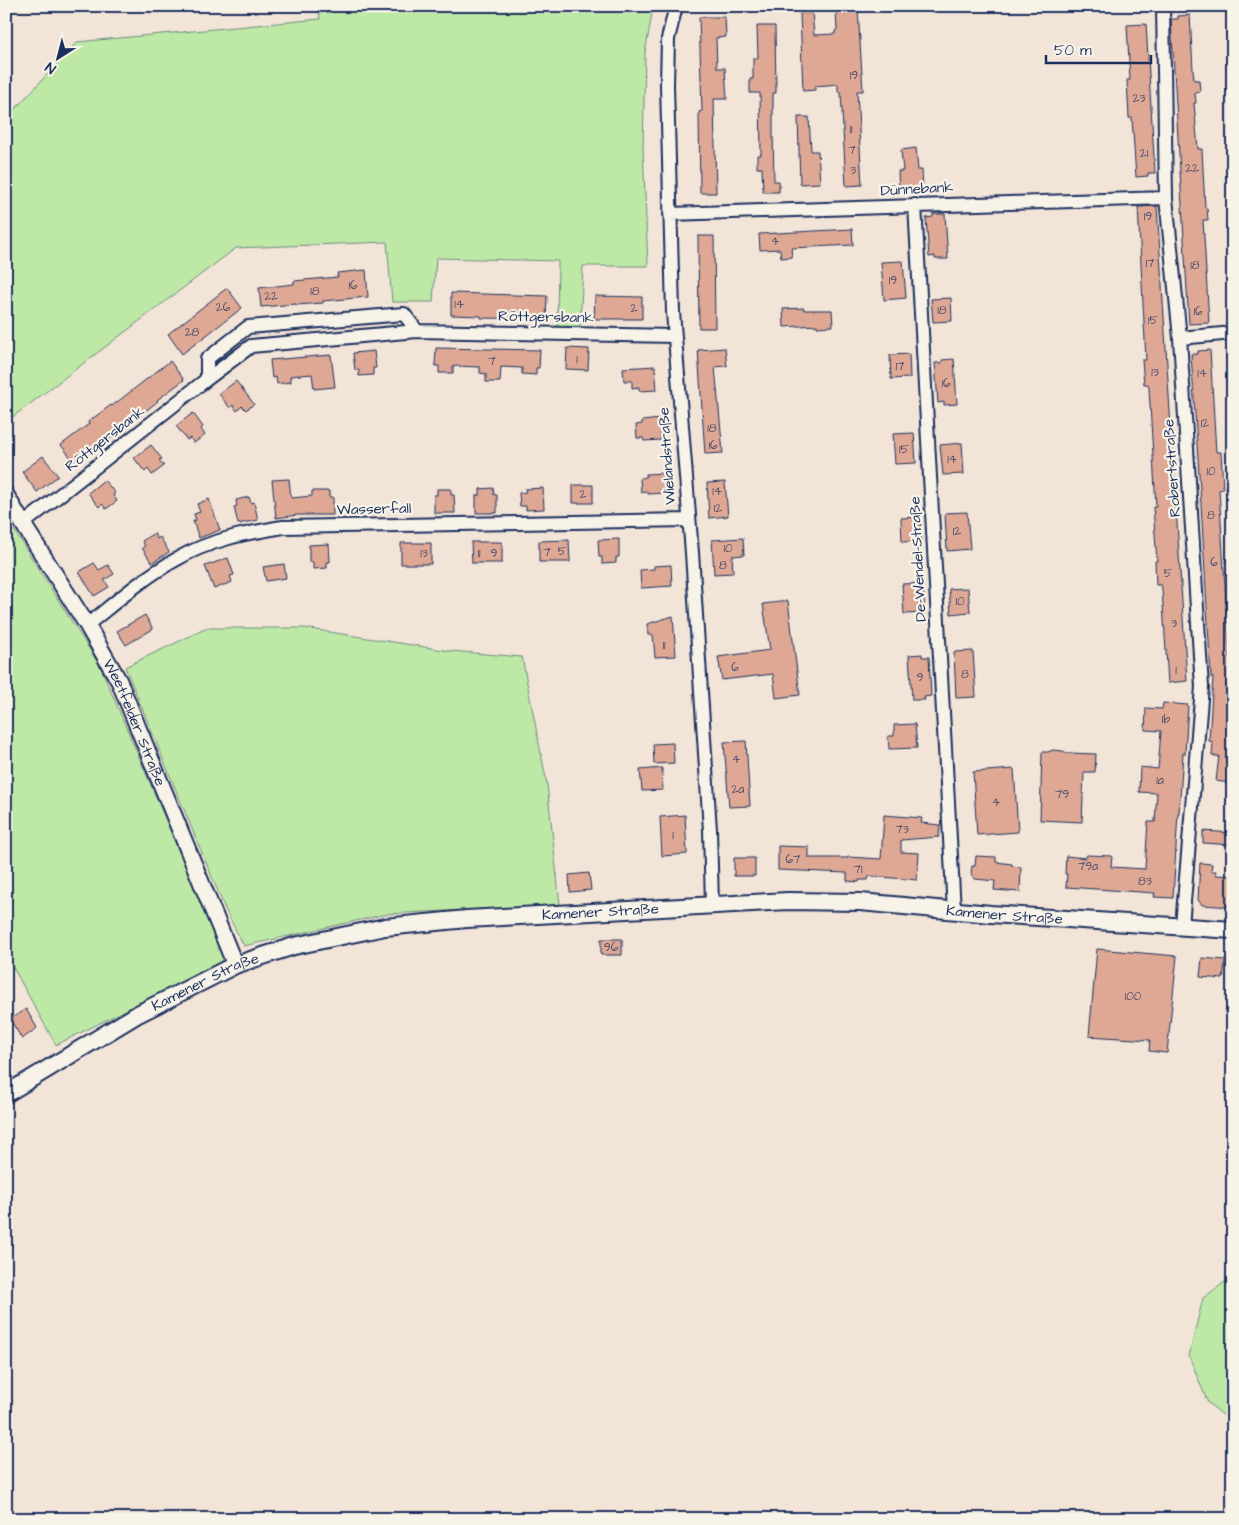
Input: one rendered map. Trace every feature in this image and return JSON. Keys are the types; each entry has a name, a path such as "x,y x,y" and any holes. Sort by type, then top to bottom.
{"main road":[{"name":"Kamener Straße","path":"6,1094 138,1014 235,965 294,946 385,927 467,919 779,901 850,902 1233,930"}],"street":[{"name":"Wielandstraße","path":"676,6 668,39 667,85 674,336 692,553 710,830 712,904"},
{"name":"Robertstraße","path":"1163,6 1166,198 1180,338 1202,687 1182,926"},
{"name":"Dünnebank","path":"670,214 1166,198"},
{"name":"De-Wendel-Straße","path":"915,205 954,911"},
{"path":"207,379 207,359 248,327 404,314 417,331"},
{"path":"330,319 331,338"},
{"path":"306,321 307,340"},
{"path":"290,322 292,342"},
{"name":"Röttgersbank","path":"23,524 251,346 417,331 674,336"},
{"path":"1180,338 1233,333"},
{"name":"Weetfelder Straße","path":"6,495 87,625 119,681 235,965"},
{"name":"Wasserfall","path":"87,625 142,581 178,558 239,535 283,527 688,520"}],"green space":[{"path":"318,6 651,6 653,8 645,53 643,148 648,266 583,266 580,327 557,327 558,261 436,258 433,302 392,302 387,242 236,248 6,422 6,119 77,42 320,19"},
{"path":"14,530 100,666 228,965 140,1003 56,1045 6,955 6,535"},
{"path":"207,628 304,628 450,651 522,657 547,784 560,905 387,914 244,946 226,911 125,667"},
{"path":"1233,1276 1233,1423 1208,1403 1189,1356 1203,1298"}],"building":[{"path":"858,9 863,91 857,91 862,185 846,186 841,92 838,92 838,84 815,86 815,90 803,91 800,13 812,13 814,35 835,34 837,30 836,10"},
{"path":"1190,15 1194,80 1199,80 1200,92 1195,93 1196,103 1194,103 1198,149 1202,149 1205,208 1207,208 1208,220 1203,220 1209,323 1189,324 1171,19"},
{"path":"699,17 725,17 726,37 716,38 717,68 725,68 727,99 714,99 716,193 700,193 699,112 702,111"},
{"path":"1146,24 1155,173 1136,177 1132,118 1129,118 1127,80 1130,80 1127,25"},
{"path":"757,26 775,26 776,93 773,93 774,181 779,181 779,192 763,192 762,168 757,168 757,155 761,155 760,93 750,93 750,79 753,79 753,58 758,58"},
{"path":"798,117 809,117 811,151 818,151 820,183 800,184"},
{"path":"916,148 918,170 922,170 923,189 899,190 898,171 903,171 901,150"},
{"path":"1157,206 1187,681 1168,683 1162,589 1161,585 1156,585 1155,561 1157,561 1153,507 1156,507 1149,388 1148,384 1144,384 1142,360 1146,360 1138,207"},
{"path":"933,214 945,214 948,259 935,259 935,256 929,257 926,218 933,217"},
{"path":"852,229 853,245 791,248 792,257 781,258 780,249 760,250 759,234"},
{"path":"698,236 714,236 715,328 699,328"},
{"path":"903,261 906,298 884,300 881,262"},
{"path":"366,270 368,297 323,301 323,303 261,307 259,288 294,284 294,281 338,277 337,273"},
{"path":"227,288 242,308 182,354 168,334"},
{"path":"451,293 547,296 546,319 481,318 481,316 451,315"},
{"path":"595,296 642,297 642,319 594,319"},
{"path":"951,298 952,321 933,322 931,299"},
{"path":"804,308 804,310 832,310 833,326 784,327 783,309"},
{"path":"436,348 540,350 539,368 536,368 536,375 522,374 522,368 501,367 500,382 486,382 486,374 480,373 480,367 453,366 453,373 439,373 439,366 435,366"},
{"path":"567,348 589,349 588,370 566,369"},
{"path":"725,348 727,366 715,367 723,453 705,454 698,350"},
{"path":"1210,350 1216,452 1221,452 1223,489 1219,490 1233,697 1233,757 1229,783 1216,781 1219,756 1212,756 1213,742 1209,741 1213,677 1211,677 1191,354"},
{"path":"374,351 376,368 373,368 373,375 359,376 359,370 355,370 353,353"},
{"path":"909,354 910,378 891,379 890,355"},
{"path":"331,355 335,387 314,389 312,374 290,376 291,382 277,384 276,377 272,378 270,360"},
{"path":"954,359 957,404 944,405 944,402 938,403 935,363"},
{"path":"170,361 184,380 76,464 61,445 89,424 88,422"},
{"path":"655,366 657,390 639,391 639,387 632,388 632,381 624,381 623,368"},
{"path":"236,381 254,404 246,410 242,406 237,411 233,405 230,408 219,394"},
{"path":"193,413 203,427 201,429 205,435 194,443 190,438 187,440 176,426"},
{"path":"660,419 661,440 644,441 643,438 637,438 636,425 642,424 642,421"},
{"path":"914,433 916,463 895,464 893,434"},
{"path":"962,443 964,474 943,475 940,445"},
{"path":"151,445 162,459 159,460 164,466 152,475 148,469 145,472 134,458"},
{"path":"43,456 58,476 37,492 22,472"},
{"path":"664,473 665,493 648,494 647,491 641,492 640,478 646,477 646,474"},
{"path":"289,479 291,498 312,496 312,491 329,491 329,497 333,497 333,515 298,515 276,518 272,480"},
{"path":"104,480 115,493 113,495 117,501 106,509 102,504 99,507 88,493"},
{"path":"725,482 728,516 709,518 707,483"},
{"path":"573,485 593,485 593,503 573,503"},
{"path":"493,488 494,495 497,495 497,513 476,513 476,495 480,495 480,489"},
{"path":"543,488 544,509 526,510 526,506 520,506 519,493 526,492 525,489"},
{"path":"437,489 451,489 451,495 454,495 455,513 434,513 434,495 437,495"},
{"path":"249,497 251,503 254,502 258,520 238,524 234,507 237,506 236,500"},
{"path":"209,499 220,530 199,538 193,521 196,520 194,514 200,512 197,504"},
{"path":"967,512 970,549 947,551 945,513"},
{"path":"920,517 921,541 902,542 901,518"},
{"path":"154,533 157,539 160,537 169,552 152,563 142,548 145,546 142,541"},
{"path":"743,538 744,555 732,556 733,573 714,574 712,540"},
{"path":"619,539 619,557 616,557 616,563 602,564 602,557 599,557 598,540"},
{"path":"569,540 570,562 539,562 539,541"},
{"path":"471,542 502,542 502,563 472,563"},
{"path":"401,543 431,543 431,564 401,564"},
{"path":"329,544 330,562 327,562 327,568 313,569 313,562 309,562 309,545"},
{"path":"228,558 234,575 230,576 232,582 214,589 205,566"},
{"path":"94,563 99,570 108,565 114,574 104,580 109,587 94,596 79,572"},
{"path":"284,564 286,578 266,581 263,567"},
{"path":"671,565 672,586 641,588 640,570 654,569 654,566"},
{"path":"923,583 925,613 904,614 902,584"},
{"path":"968,588 970,612 951,614 949,589"},
{"path":"788,601 800,695 776,698 773,674 722,680 718,657 770,650 763,604"},
{"path":"145,615 153,629 126,645 117,631"},
{"path":"673,616 676,656 655,657 653,635 648,635 647,624"},
{"path":"973,651 976,697 956,698 954,652"},
{"path":"922,654 922,657 929,657 931,696 924,697 925,700 912,700 909,655"},
{"path":"1163,703 1188,705 1185,754 1183,753 1178,813 1173,898 1154,897 1155,893 1066,887 1066,856 1085,858 1087,855 1112,856 1111,867 1145,869 1148,822 1155,822 1157,793 1139,792 1140,767 1158,769 1161,731 1145,730 1146,708 1162,709"},
{"path":"915,724 917,748 889,749 888,736 894,736 894,725"},
{"path":"746,741 750,806 729,807 724,742"},
{"path":"673,743 674,763 654,764 653,744"},
{"path":"1053,750 1067,753 1096,754 1095,772 1084,772 1082,822 1040,820 1042,752"},
{"path":"662,768 663,790 642,791 640,770"},
{"path":"1014,769 1018,832 977,835 973,772"},
{"path":"685,815 687,854 662,856 660,817"},
{"path":"884,815 922,818 921,823 940,825 939,837 901,840 901,852 919,853 917,880 869,876 868,880 859,880 859,882 847,881 847,873 778,870 778,846 809,847 809,858 848,857 881,859"},
{"path":"1203,831 1233,833 1233,845 1203,843"},
{"path":"976,856 996,857 996,862 1021,867 1020,892 994,890 995,881 975,879 971,874 972,866 975,866"},
{"path":"734,858 755,858 755,876 734,876"},
{"path":"1200,863 1212,864 1211,871 1216,871 1216,875 1233,876 1233,907 1202,905 1198,900"},
{"path":"589,873 591,890 570,892 569,875"},
{"path":"601,939 622,939 622,955 601,955"},
{"path":"1097,949 1177,956 1167,1053 1149,1051 1150,1040 1089,1036"},
{"path":"1202,958 1225,960 1223,979 1200,977"},
{"path":"26,1009 37,1028 22,1039 10,1019"}]}
